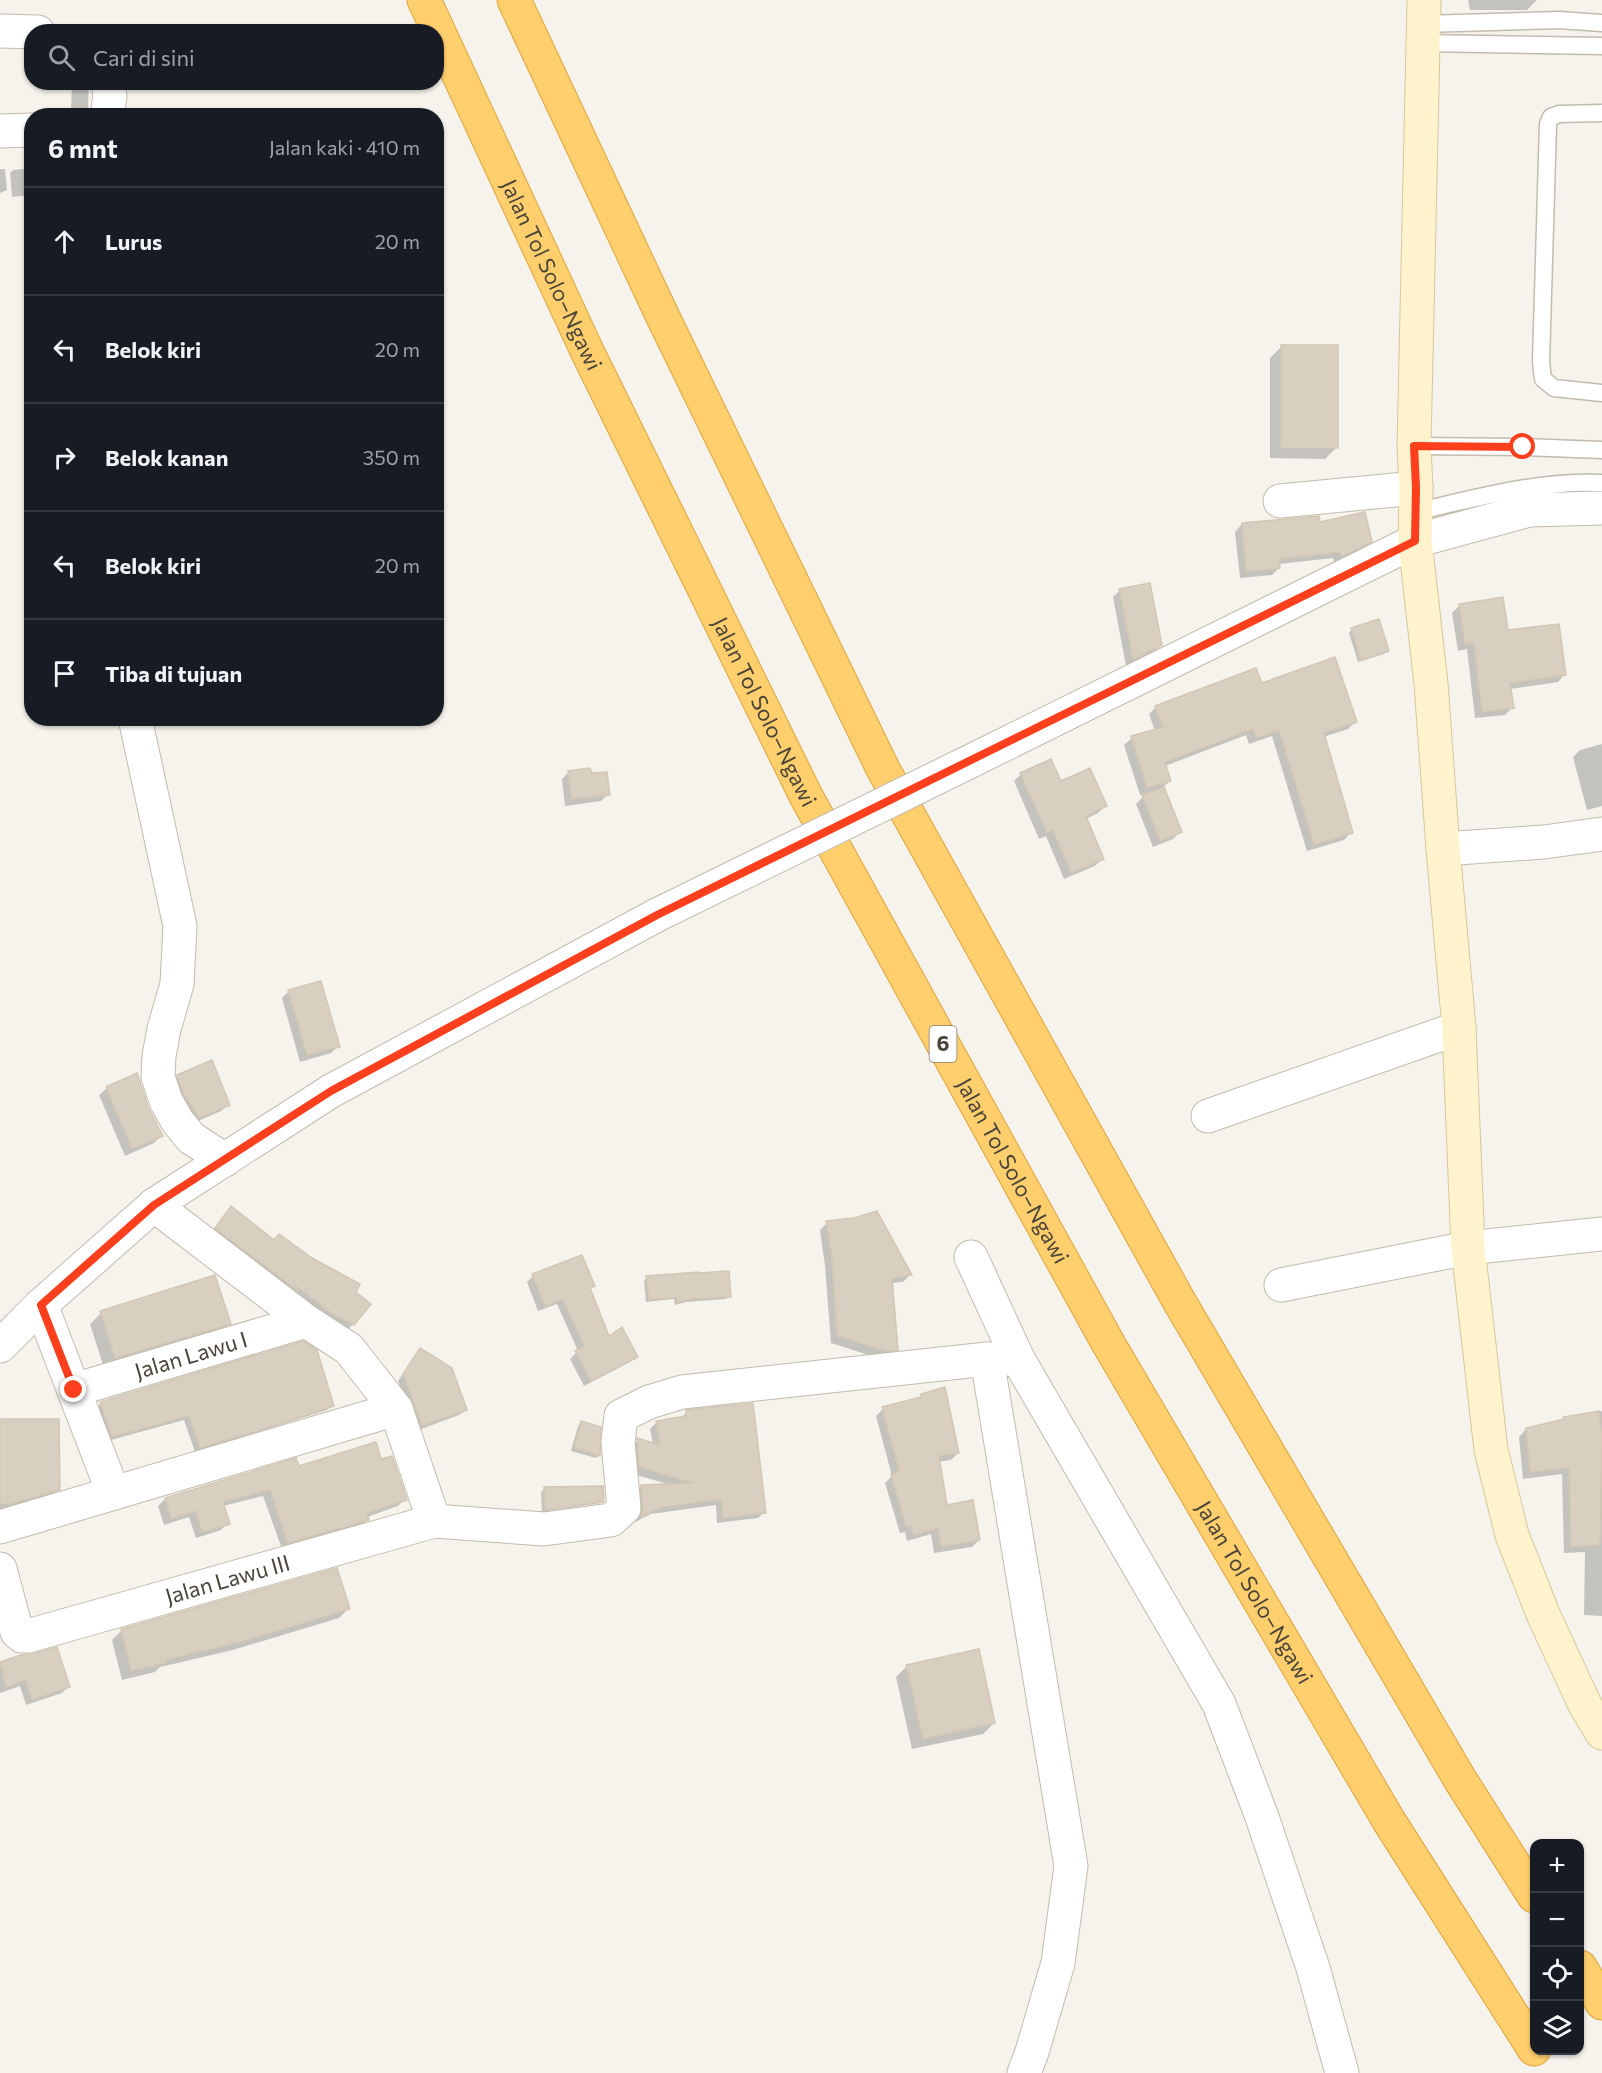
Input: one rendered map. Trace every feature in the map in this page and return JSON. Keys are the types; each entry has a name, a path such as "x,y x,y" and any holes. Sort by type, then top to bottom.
{"highway":[{"name":"Jalan Tol Solo–Ngawi","path":"424,0 435,24"},
{"path":"514,0 661,313 883,769 1179,1301 1461,1780 1532,1893"},
{"name":"Jalan Tol Solo–Ngawi","path":"444,43 587,351 806,796 1108,1343 1389,1821 1530,2042"},
{"path":"1584,1974 1602,2003"},
{"name":"Jalan Tol Solo–Ngawi","path":"1538,2055 1550,2073"}],"street":[{"path":"1424,22 1414,446 1415,514 1459,1028 1468,1248 1491,1450 1512,1535 1543,1614 1594,1705 1602,1733"},
{"path":"0,31 24,32"},
{"path":"108,108 109,90"},
{"path":"0,131 24,130"},
{"path":"1280,501 1415,514 1602,508"},
{"path":"0,1346 41,1305 154,1205 331,1091 657,915 971,761 1415,514"},
{"path":"137,726 180,926 177,984 164,1029 159,1056 159,1077 166,1101 178,1122 191,1138 225,1160"},
{"path":"1443,849 1544,842 1602,834"},
{"path":"1208,1116 1459,1028"},
{"path":"154,1205 306,1321 349,1349 396,1408 434,1521"},
{"path":"1281,1285 1468,1248 1602,1234"},
{"path":"971,1257 1002,1359 1071,1866 1058,1963 1024,2073"},
{"path":"41,1305 114,1492"},
{"name":"Jalan Lawu I","path":"74,1390 306,1321"},
{"path":"1002,1359 1219,1704 1262,1817 1313,1968 1342,2073"},
{"name":"Jalan Lawu III","path":"0,1569 17,1632 22,1636 434,1521 544,1529 611,1520 624,1508 618,1442 621,1416 650,1402 682,1392 1002,1359"},
{"path":"0,1527 396,1408"}],"lane":[{"path":"1424,22 1559,20 1602,23"},
{"path":"1424,22 1602,46"},
{"path":"1602,113 1559,114 1551,117 1548,124 1541,362 1543,379 1554,388 1602,393"},
{"path":"1414,446 1602,450"},
{"path":"1415,514 1532,487 1580,482 1602,483"}],"building":[{"path":"1281,345 1338,345 1338,448 1281,448"},
{"path":"1365,512 1372,542 1341,557 1340,552 1279,559 1280,568 1246,572 1242,523 1319,516 1320,522"},
{"path":"1150,583 1162,645 1133,660 1119,589"},
{"path":"1503,597 1508,630 1559,624 1566,675 1510,683 1514,708 1482,712 1474,643 1465,644 1459,604"},
{"path":"1379,619 1389,651 1361,660 1351,628"},
{"path":"1335,657 1357,722 1324,733 1353,833 1314,845 1279,730 1256,738 1253,729 1165,762 1171,781 1147,788 1131,736 1163,727 1155,706 1256,668 1262,683"},
{"path":"1051,759 1061,781 1090,768 1107,806 1086,816 1104,859 1071,873 1053,830 1047,833 1020,773"},
{"path":"590,768 592,773 607,772 610,795 572,799 568,771"},
{"path":"1164,787 1182,832 1160,841 1142,795"},
{"path":"321,981 340,1047 307,1055 288,990"},
{"path":"212,1060 230,1105 199,1118 183,1093 177,1075"},
{"path":"137,1073 148,1107 163,1136 132,1149 106,1087"},
{"path":"231,1206 274,1240 279,1234 312,1258 360,1284 356,1292 371,1304 354,1325 333,1314 296,1286 298,1291 215,1228"},
{"path":"877,1211 912,1275 892,1278 898,1350 886,1351 837,1336 832,1258 826,1221 854,1218"},
{"path":"582,1255 595,1286 590,1288 609,1336 622,1327 638,1357 591,1381 575,1351 584,1346 563,1299 545,1306 532,1274"},
{"path":"729,1271 731,1297 690,1299 677,1303 677,1297 649,1300 646,1276"},
{"path":"215,1275 231,1324 115,1358 100,1311"},
{"path":"303,1341 317,1350 334,1406 200,1448 189,1416 112,1437 100,1402"},
{"path":"420,1348 452,1368 467,1410 422,1426 403,1374"},
{"path":"945,1387 959,1453 939,1456 947,1505 973,1500 980,1540 941,1547 938,1528 914,1535 911,1526 906,1527 891,1475 899,1471 882,1407 921,1397 921,1394"},
{"path":"753,1403 766,1513 723,1518 721,1499 659,1508 641,1517 643,1506 641,1485 693,1483 639,1467 637,1438 660,1445 656,1421 686,1416 686,1410"},
{"path":"1599,1411 1602,1437 1600,1545 1571,1547 1569,1468 1530,1472 1526,1428 1564,1419 1563,1417"},
{"path":"0,1419 59,1419 60,1490 10,1504 0,1504"},
{"path":"581,1421 601,1427 600,1456 574,1448"},
{"path":"376,1442 381,1459 392,1456 407,1500 367,1513 369,1520 288,1543 270,1490 223,1502 230,1524 202,1532 196,1511 171,1519 165,1498 296,1458 299,1466"},
{"path":"603,1486 603,1502 545,1510 544,1487"},
{"path":"337,1568 350,1609 244,1641 131,1671 121,1629"},
{"path":"57,1647 70,1687 32,1700 26,1680 6,1688 0,1662"},
{"path":"979,1649 995,1723 923,1739 906,1665"}],"route":[{"path":"74,1390 41,1305 154,1205 331,1091 657,915 1415,541 1414,446 1523,447"}]}
